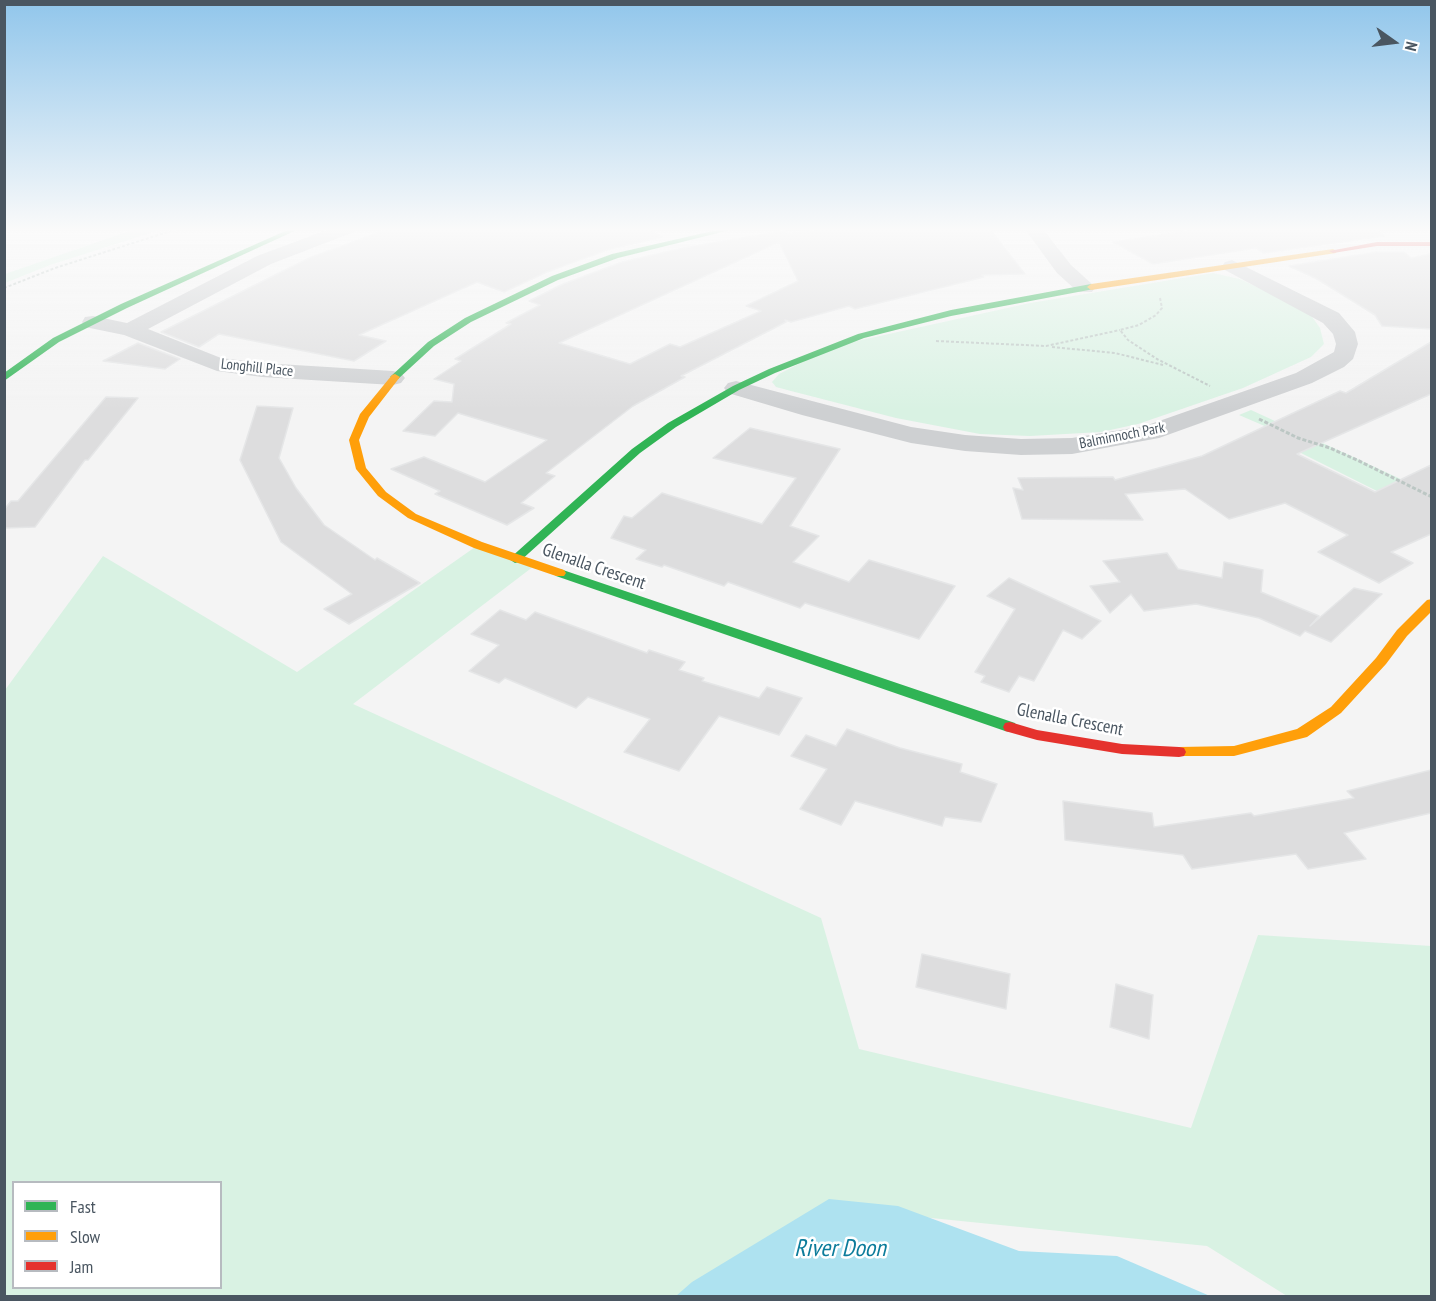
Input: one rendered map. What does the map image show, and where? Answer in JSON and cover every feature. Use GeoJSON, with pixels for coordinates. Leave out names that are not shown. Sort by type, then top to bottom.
{"type":"FeatureCollection","features":[{"type":"Feature","properties":{"kind":"street"},"geometry":{"type":"LineString","coordinates":[[4,378],[56,340],[165,289]]}},
{"type":"Feature","properties":{"kind":"street"},"geometry":{"type":"LineString","coordinates":[[130,330],[209,289]]}},
{"type":"Feature","properties":{"kind":"street"},"geometry":{"type":"LineString","coordinates":[[515,559],[442,531],[412,516],[382,494],[361,469],[354,440],[364,416],[393,378],[430,344],[468,320],[533,289]]}},
{"type":"Feature","properties":{"kind":"street","name":"Glenalla Crescent"},"geometry":{"type":"LineString","coordinates":[[1081,289],[951,313],[861,336],[808,355],[736,388],[672,425],[636,451],[515,559],[1037,735],[1122,749],[1160,752],[1234,751],[1302,733],[1336,710],[1431,603]]}},
{"type":"Feature","properties":{"kind":"street","name":"Balminnoch Park"},"geometry":{"type":"LineString","coordinates":[[736,388],[911,435],[965,444],[1021,447],[1072,446],[1150,433],[1304,378],[1336,362],[1346,354],[1347,344],[1344,332],[1331,318],[1275,289]]}},
{"type":"Feature","properties":{"kind":"street","name":"Longhill Place"},"geometry":{"type":"LineString","coordinates":[[93,322],[130,330],[217,364],[262,370],[393,378]]}},
{"type":"Feature","properties":{"kind":"path"},"geometry":{"type":"LineString","coordinates":[[1046,346],[1120,330]]}},
{"type":"Feature","properties":{"kind":"path"},"geometry":{"type":"LineString","coordinates":[[928,341],[1046,346],[1107,352],[1167,366]]}},
{"type":"Feature","properties":{"kind":"green space"},"geometry":{"type":"Polygon","coordinates":[[[1117,289],[1261,289],[1308,311],[1320,328],[1324,344],[1311,357],[1243,388],[1138,424],[1101,432],[1030,436],[980,434],[896,418],[776,387],[772,382],[779,374],[834,346],[1030,303],[1117,289]]]}},
{"type":"Feature","properties":{"kind":"green space"},"geometry":{"type":"Polygon","coordinates":[[[1251,410],[1431,493],[1431,518],[1275,440],[1283,434],[1239,415],[1251,410]]]}},
{"type":"Feature","properties":{"kind":"green space"},"geometry":{"type":"Polygon","coordinates":[[[478,545],[534,566],[353,704],[821,918],[859,1049],[1191,1128],[1258,935],[1431,946],[1431,1296],[1287,1296],[1207,1246],[833,1208],[710,1296],[5,1296],[5,690],[103,556],[297,672],[478,545]]]}},
{"type":"Feature","properties":{"kind":"water","name":"River Doon"},"geometry":{"type":"Polygon","coordinates":[[[829,1199],[898,1206],[1019,1251],[1117,1256],[1210,1296],[676,1296],[692,1282],[829,1199]]]}},
{"type":"Feature","properties":{"kind":"building"},"geometry":{"type":"Polygon","coordinates":[[[248,289],[462,289],[359,335],[386,341],[354,361],[219,334],[199,347],[161,332],[248,289]]]}},
{"type":"Feature","properties":{"kind":"building"},"geometry":{"type":"Polygon","coordinates":[[[495,289],[511,289],[504,292],[495,289]]]}},
{"type":"Feature","properties":{"kind":"building"},"geometry":{"type":"Polygon","coordinates":[[[554,289],[677,289],[559,343],[630,364],[670,344],[680,347],[761,311],[746,306],[782,289],[937,289],[855,309],[849,306],[791,322],[785,320],[786,322],[681,376],[685,377],[633,406],[546,473],[555,476],[521,503],[534,508],[507,525],[435,494],[440,491],[391,469],[424,457],[485,482],[547,440],[458,413],[435,436],[403,431],[434,401],[452,402],[454,384],[434,379],[461,361],[455,359],[511,324],[506,323],[540,305],[529,301],[554,289]]]}},
{"type":"Feature","properties":{"kind":"building"},"geometry":{"type":"Polygon","coordinates":[[[1333,289],[1431,289],[1431,329],[1382,326],[1375,315],[1333,289]]]}},
{"type":"Feature","properties":{"kind":"building"},"geometry":{"type":"Polygon","coordinates":[[[1431,342],[1431,394],[1297,454],[1375,492],[1431,465],[1431,534],[1391,552],[1413,563],[1379,583],[1318,552],[1348,535],[1285,503],[1229,519],[1185,489],[1125,494],[1143,520],[1022,519],[1013,488],[1023,490],[1018,478],[1113,477],[1115,480],[1202,456],[1340,391],[1346,393],[1431,342]]]}},
{"type":"Feature","properties":{"kind":"building"},"geometry":{"type":"Polygon","coordinates":[[[138,343],[180,359],[165,369],[103,361],[138,343]]]}},
{"type":"Feature","properties":{"kind":"building"},"geometry":{"type":"Polygon","coordinates":[[[106,397],[138,398],[88,460],[85,460],[35,527],[4,528],[4,510],[11,501],[18,501],[106,397]]]}},
{"type":"Feature","properties":{"kind":"building"},"geometry":{"type":"Polygon","coordinates":[[[257,406],[293,408],[279,458],[296,488],[324,525],[375,560],[377,558],[420,583],[349,624],[324,609],[352,594],[281,542],[240,460],[257,406]]]}},
{"type":"Feature","properties":{"kind":"building"},"geometry":{"type":"Polygon","coordinates":[[[750,428],[840,449],[790,526],[819,536],[793,562],[849,582],[869,560],[955,586],[919,639],[805,603],[800,608],[728,582],[724,586],[664,565],[662,567],[636,559],[646,550],[611,538],[624,516],[632,518],[662,493],[762,524],[796,478],[713,458],[750,428]]]}},
{"type":"Feature","properties":{"kind":"building"},"geometry":{"type":"Polygon","coordinates":[[[1167,553],[1178,569],[1222,578],[1224,562],[1263,570],[1261,592],[1319,616],[1310,626],[1354,588],[1382,594],[1331,642],[1305,631],[1300,636],[1259,618],[1196,604],[1144,611],[1131,594],[1110,613],[1090,586],[1120,582],[1103,561],[1167,553]]]}},
{"type":"Feature","properties":{"kind":"building"},"geometry":{"type":"Polygon","coordinates":[[[1009,578],[1101,621],[1082,639],[1063,630],[1034,681],[1019,676],[1009,692],[981,682],[985,676],[975,672],[1015,609],[987,596],[1009,578]]]}},
{"type":"Feature","properties":{"kind":"building"},"geometry":{"type":"Polygon","coordinates":[[[500,610],[526,620],[535,612],[647,653],[649,650],[685,662],[679,670],[704,678],[702,681],[759,698],[767,687],[802,698],[779,735],[719,716],[679,771],[624,752],[650,719],[588,697],[576,708],[505,678],[499,683],[469,671],[499,645],[471,634],[500,610]]]}},
{"type":"Feature","properties":{"kind":"building"},"geometry":{"type":"Polygon","coordinates":[[[847,729],[900,748],[962,764],[960,772],[997,784],[981,822],[945,817],[942,826],[855,801],[841,825],[800,809],[827,769],[791,756],[806,735],[836,746],[847,729]]]}},
{"type":"Feature","properties":{"kind":"building"},"geometry":{"type":"Polygon","coordinates":[[[1431,770],[1431,813],[1344,833],[1366,859],[1308,869],[1296,854],[1192,869],[1183,855],[1065,840],[1063,801],[1152,813],[1154,827],[1251,813],[1254,816],[1354,798],[1347,791],[1431,770]]]}},
{"type":"Feature","properties":{"kind":"building"},"geometry":{"type":"Polygon","coordinates":[[[922,954],[1010,974],[1006,1009],[916,987],[922,954]]]}},
{"type":"Feature","properties":{"kind":"building"},"geometry":{"type":"Polygon","coordinates":[[[1116,984],[1153,995],[1149,1039],[1110,1027],[1116,984]]]}},
{"type":"Feature","properties":{"kind":"traffic: fast"},"geometry":{"type":"LineString","coordinates":[[4,378],[56,340],[162,289]]}},
{"type":"Feature","properties":{"kind":"traffic: fast"},"geometry":{"type":"LineString","coordinates":[[395,377],[431,344],[468,320],[533,289]]}},
{"type":"Feature","properties":{"kind":"traffic: fast"},"geometry":{"type":"LineString","coordinates":[[515,559],[636,451],[672,425],[736,388],[772,371],[861,336],[951,313],[1082,289]]}},
{"type":"Feature","properties":{"kind":"traffic: fast"},"geometry":{"type":"LineString","coordinates":[[560,573],[1010,727]]}},
{"type":"Feature","properties":{"kind":"traffic: slow"},"geometry":{"type":"LineString","coordinates":[[395,377],[364,416],[354,440],[361,469],[382,494],[412,516],[478,545],[560,573]]}},
{"type":"Feature","properties":{"kind":"traffic: slow"},"geometry":{"type":"LineString","coordinates":[[1179,752],[1234,751],[1302,733],[1336,710],[1381,661],[1402,633],[1432,603]]}},
{"type":"Feature","properties":{"kind":"traffic: jam"},"geometry":{"type":"LineString","coordinates":[[1010,727],[1037,735],[1122,749],[1179,752]]}}]}
